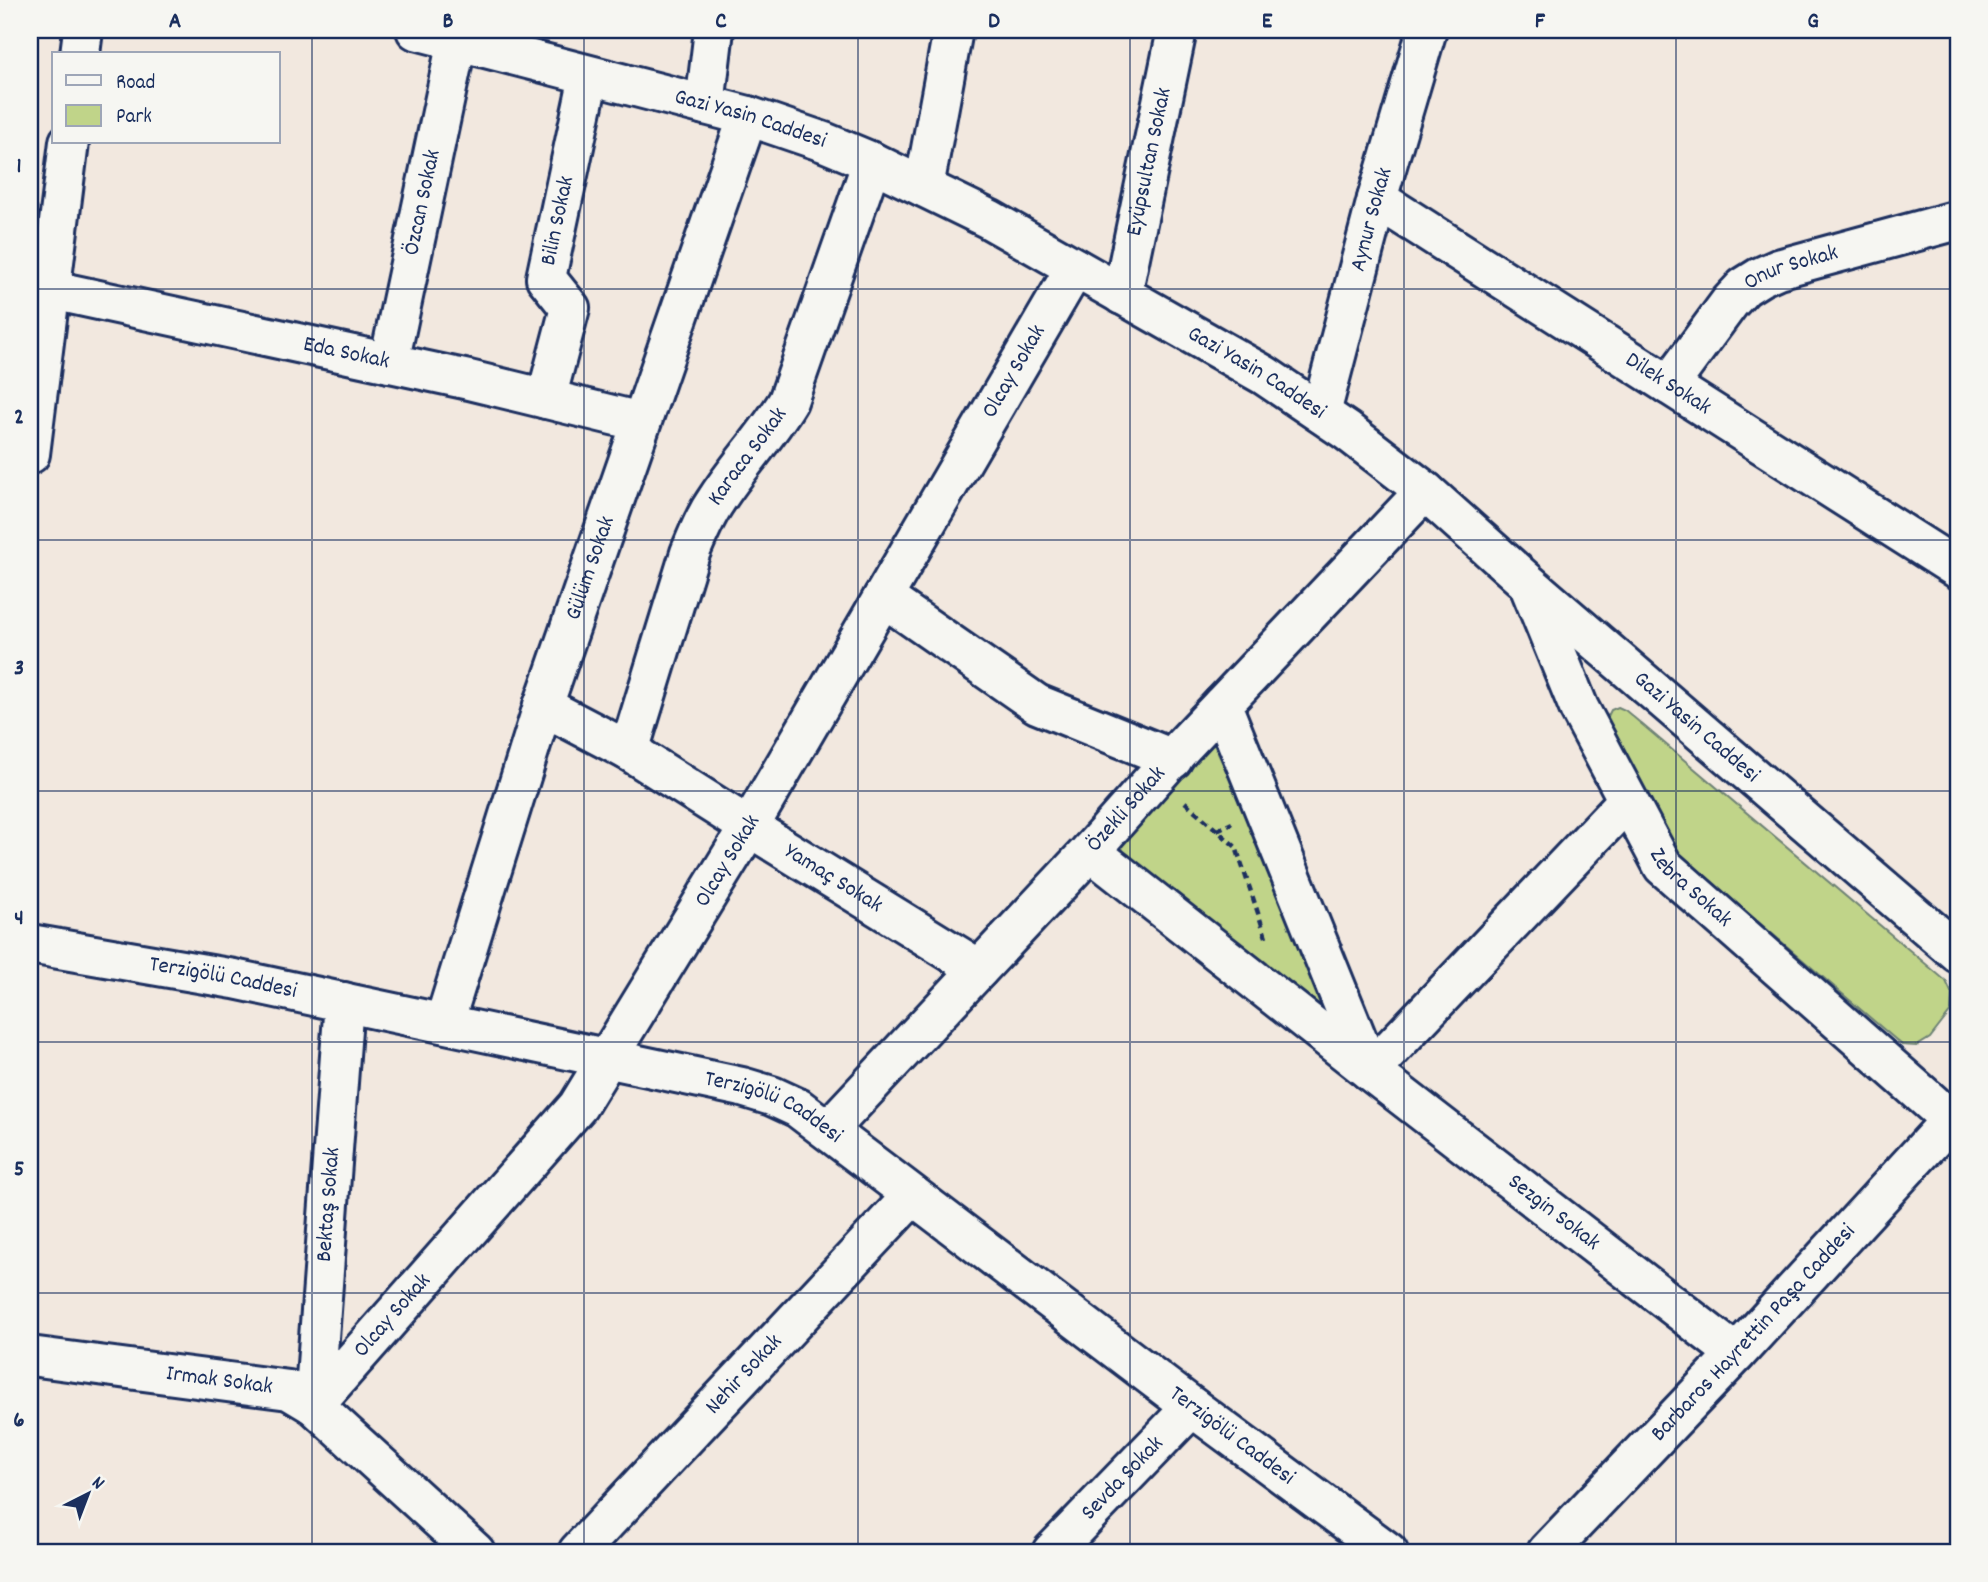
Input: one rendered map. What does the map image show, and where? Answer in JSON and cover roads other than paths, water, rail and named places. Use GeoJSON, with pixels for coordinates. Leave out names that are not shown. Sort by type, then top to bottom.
{"type":"FeatureCollection","features":[{"type":"Feature","properties":{"kind":"street"},"geometry":{"type":"LineString","coordinates":[[80,52],[83,30]]}},
{"type":"Feature","properties":{"kind":"street","name":"Gazi Yasin Caddesi"},"geometry":{"type":"LineString","coordinates":[[416,30],[748,116],[824,142],[872,162],[989,219],[1264,375],[1321,413],[1425,491],[1958,953]]}},
{"type":"Feature","properties":{"kind":"street"},"geometry":{"type":"LineString","coordinates":[[705,105],[714,30]]}},
{"type":"Feature","properties":{"kind":"street"},"geometry":{"type":"LineString","coordinates":[[924,187],[953,30]]}},
{"type":"Feature","properties":{"kind":"street","name":"Eyüpsultan Sokak"},"geometry":{"type":"LineString","coordinates":[[1122,295],[1177,30]]}},
{"type":"Feature","properties":{"kind":"street","name":"Aynur Sokak"},"geometry":{"type":"LineString","coordinates":[[1321,413],[1377,199],[1427,30]]}},
{"type":"Feature","properties":{"kind":"street","name":"Özcan Sokak"},"geometry":{"type":"LineString","coordinates":[[389,363],[457,41]]}},
{"type":"Feature","properties":{"kind":"street","name":"Bilin Sokak"},"geometry":{"type":"LineString","coordinates":[[546,399],[570,308],[546,278],[589,76]]}},
{"type":"Feature","properties":{"kind":"street","name":"Gülüm Sokak"},"geometry":{"type":"LineString","coordinates":[[444,1023],[543,706],[748,116]]}},
{"type":"Feature","properties":{"kind":"street"},"geometry":{"type":"LineString","coordinates":[[30,454],[69,144]]}},
{"type":"Feature","properties":{"kind":"street","name":"Karaca Sokak"},"geometry":{"type":"LineString","coordinates":[[629,751],[697,535],[717,498],[772,427],[788,401],[872,162]]}},
{"type":"Feature","properties":{"kind":"street","name":"Dilek Sokak"},"geometry":{"type":"LineString","coordinates":[[1377,199],[1958,569]]}},
{"type":"Feature","properties":{"kind":"street","name":"Onur Sokak"},"geometry":{"type":"LineString","coordinates":[[1669,385],[1730,302],[1744,287],[1760,276],[1958,220]]}},
{"type":"Feature","properties":{"kind":"street","name":"Olcay Sokak"},"geometry":{"type":"LineString","coordinates":[[314,1405],[578,1106],[749,827],[1075,268]]}},
{"type":"Feature","properties":{"kind":"street","name":"Eda Sokak"},"geometry":{"type":"LineString","coordinates":[[52,290],[389,363],[641,422]]}},
{"type":"Feature","properties":{"kind":"street","name":"Özekli Sokak"},"geometry":{"type":"LineString","coordinates":[[828,1130],[1090,851],[1222,705],[1425,491]]}},
{"type":"Feature","properties":{"kind":"street","name":"Zebra Sokak"},"geometry":{"type":"LineString","coordinates":[[1528,583],[1579,708],[1663,866],[1955,1116]]}},
{"type":"Feature","properties":{"kind":"street"},"geometry":{"type":"LineString","coordinates":[[883,597],[1037,704],[1173,759]]}},
{"type":"Feature","properties":{"kind":"street"},"geometry":{"type":"LineString","coordinates":[[1222,705],[1370,1071],[1627,801]]}},
{"type":"Feature","properties":{"kind":"street","name":"Yamaç Sokak"},"geometry":{"type":"LineString","coordinates":[[543,706],[629,751],[979,969]]}},
{"type":"Feature","properties":{"kind":"street","name":"Sezgin Sokak"},"geometry":{"type":"LineString","coordinates":[[1090,851],[1736,1354]]}},
{"type":"Feature","properties":{"kind":"street","name":"Terzigölü Caddesi"},"geometry":{"type":"LineString","coordinates":[[30,944],[234,979],[742,1087],[772,1096],[798,1108],[828,1130],[912,1196],[1388,1552]]}},
{"type":"Feature","properties":{"kind":"street","name":"Bektaş Sokak"},"geometry":{"type":"LineString","coordinates":[[314,1405],[344,1002]]}},
{"type":"Feature","properties":{"kind":"street","name":"Barbaros Hayrettin Paşa Caddesi"},"geometry":{"type":"LineString","coordinates":[[1548,1552],[1736,1354],[1955,1116]]}},
{"type":"Feature","properties":{"kind":"street","name":"Nehir Sokak"},"geometry":{"type":"LineString","coordinates":[[578,1552],[912,1196]]}},
{"type":"Feature","properties":{"kind":"street","name":"Irmak Sokak"},"geometry":{"type":"LineString","coordinates":[[30,1356],[289,1390],[314,1405],[475,1552]]}},
{"type":"Feature","properties":{"kind":"street","name":"Sevda Sokak"},"geometry":{"type":"LineString","coordinates":[[1052,1552],[1192,1407]]}}]}
